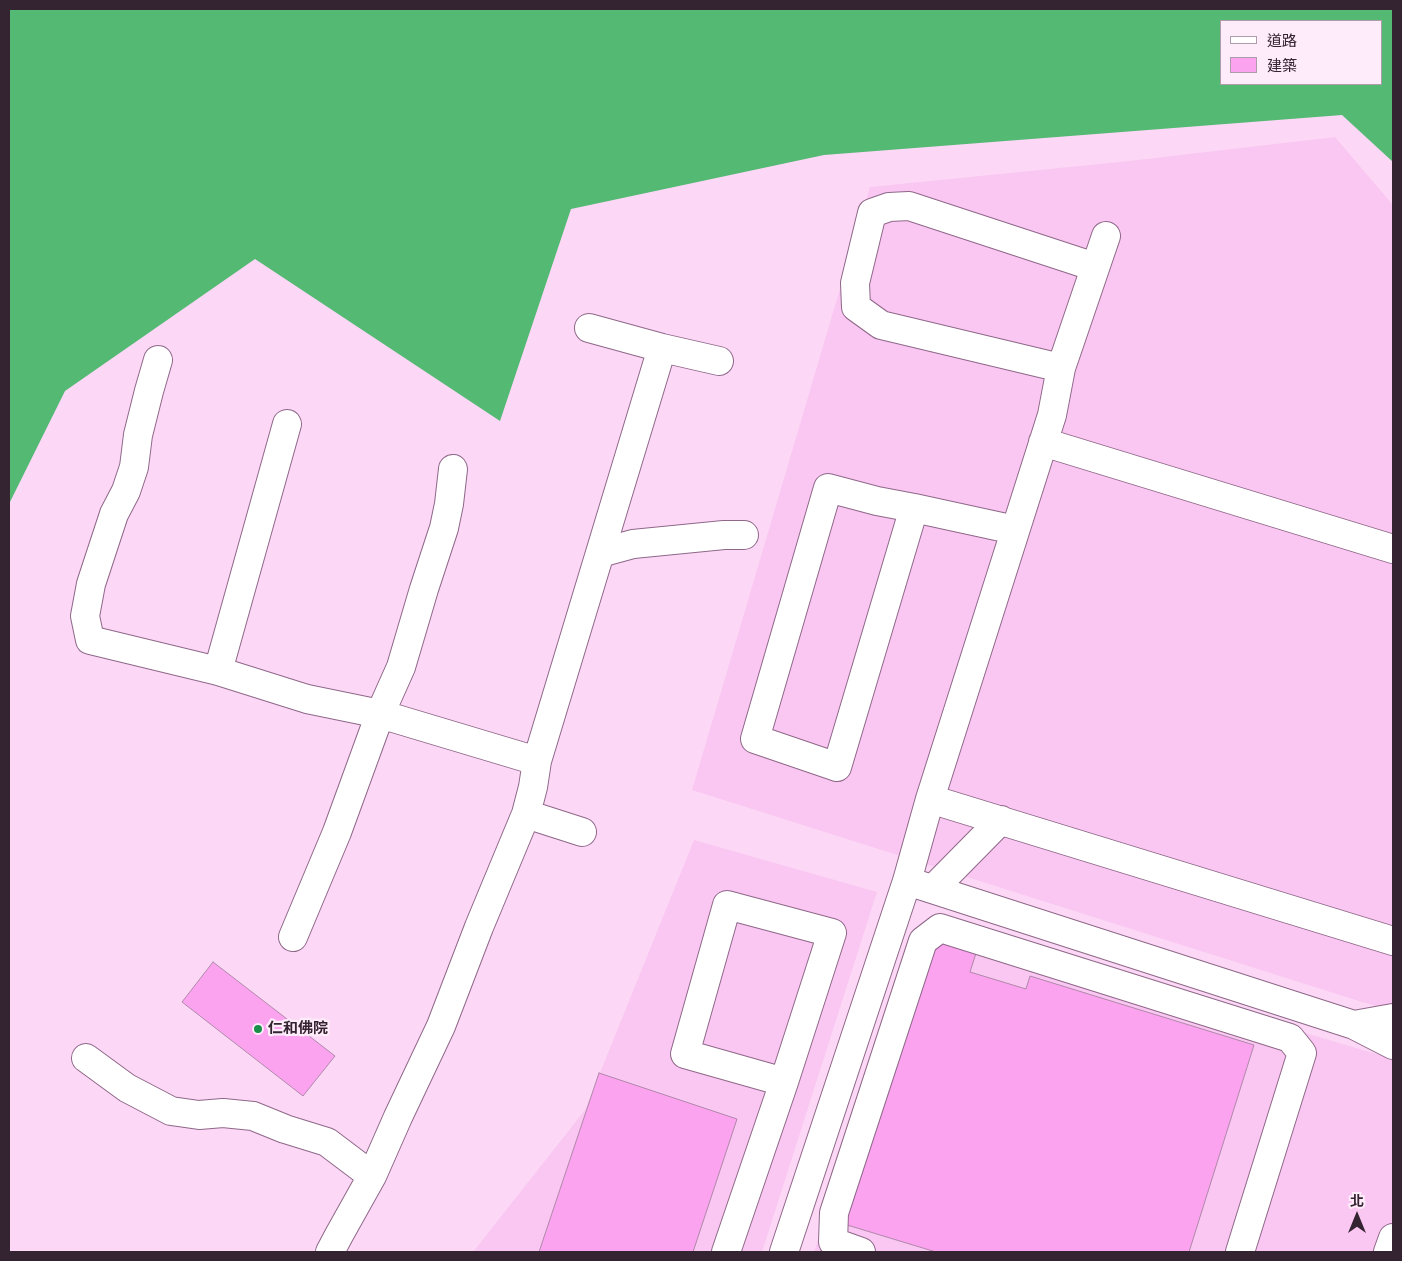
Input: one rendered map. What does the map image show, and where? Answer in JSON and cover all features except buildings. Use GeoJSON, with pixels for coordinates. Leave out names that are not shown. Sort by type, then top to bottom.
{"type":"FeatureCollection","features":[{"type":"Feature","properties":{"kind":"lane"},"geometry":{"type":"LineString","coordinates":[[1061,368],[881,325],[856,307],[855,283],[872,213],[889,207],[909,206],[1095,268]]}},
{"type":"Feature","properties":{"kind":"lane"},"geometry":{"type":"LineString","coordinates":[[784,1252],[907,881],[930,799],[1052,414],[1061,368],[1106,236]]}},
{"type":"Feature","properties":{"kind":"lane"},"geometry":{"type":"LineString","coordinates":[[589,328],[719,361]]}},
{"type":"Feature","properties":{"kind":"lane"},"geometry":{"type":"LineString","coordinates":[[330,1252],[372,1176],[441,1026],[479,927],[526,814],[537,761],[662,348]]}},
{"type":"Feature","properties":{"kind":"lane"},"geometry":{"type":"LineString","coordinates":[[158,360],[138,435],[134,466],[126,491],[114,514],[91,584],[85,616],[90,640],[218,671],[307,699],[380,714],[537,761]]}},
{"type":"Feature","properties":{"kind":"lane"},"geometry":{"type":"LineString","coordinates":[[218,671],[287,424]]}},
{"type":"Feature","properties":{"kind":"lane"},"geometry":{"type":"LineString","coordinates":[[1043,442],[1393,549]]}},
{"type":"Feature","properties":{"kind":"lane"},"geometry":{"type":"LineString","coordinates":[[293,937],[337,832],[380,714],[402,667],[424,589],[444,528],[453,469]]}},
{"type":"Feature","properties":{"kind":"lane"},"geometry":{"type":"LineString","coordinates":[[914,508],[837,768],[755,739],[828,488],[1016,530]]}},
{"type":"Feature","properties":{"kind":"lane"},"geometry":{"type":"LineString","coordinates":[[600,553],[633,544],[724,535],[744,535]]}},
{"type":"Feature","properties":{"kind":"lane"},"geometry":{"type":"LineString","coordinates":[[930,799],[1393,942]]}},
{"type":"Feature","properties":{"kind":"lane"},"geometry":{"type":"LineString","coordinates":[[526,814],[582,832]]}},
{"type":"Feature","properties":{"kind":"lane"},"geometry":{"type":"LineString","coordinates":[[933,889],[1002,820]]}},
{"type":"Feature","properties":{"kind":"lane"},"geometry":{"type":"LineString","coordinates":[[907,881],[1354,1024],[1393,1046]]}},
{"type":"Feature","properties":{"kind":"lane"},"geometry":{"type":"LineString","coordinates":[[726,1252],[784,1082],[832,933],[727,905],[685,1054],[784,1082]]}},
{"type":"Feature","properties":{"kind":"lane"},"geometry":{"type":"LineString","coordinates":[[860,1252],[833,1242],[834,1213],[922,940],[940,928],[1290,1038],[1302,1053],[1240,1252]]}},
{"type":"Feature","properties":{"kind":"lane"},"geometry":{"type":"LineString","coordinates":[[1354,1024],[1393,1018]]}},
{"type":"Feature","properties":{"kind":"lane"},"geometry":{"type":"LineString","coordinates":[[86,1058],[127,1088],[170,1111],[198,1115],[223,1113],[253,1116],[285,1129],[327,1142],[372,1176]]}},
{"type":"Feature","properties":{"kind":"lane"},"geometry":{"type":"LineString","coordinates":[[1388,1252],[1393,1238]]}},
{"type":"Feature","properties":{"kind":"shaded area"},"geometry":{"type":"Polygon","coordinates":[[[1335,137],[1393,205],[1393,1011],[692,790],[870,187],[1129,161],[1335,137]]]}},
{"type":"Feature","properties":{"kind":"shaded area"},"geometry":{"type":"Polygon","coordinates":[[[694,840],[877,892],[762,1252],[473,1252],[585,1110],[694,840]]]}},
{"type":"Feature","properties":{"kind":"shaded area"},"geometry":{"type":"Polygon","coordinates":[[[926,920],[1393,1059],[1393,1252],[814,1252],[926,920]]]}},
{"type":"Feature","properties":{"kind":"green space"},"geometry":{"type":"Polygon","coordinates":[[[9,9],[1393,9],[1393,162],[1342,115],[824,155],[571,209],[500,421],[255,259],[65,391],[9,504],[9,9]]]}},
{"type":"Feature","properties":{"kind":"place","name":"仁和佛院"},"geometry":{"type":"Point","coordinates":[258,1029]}}]}
